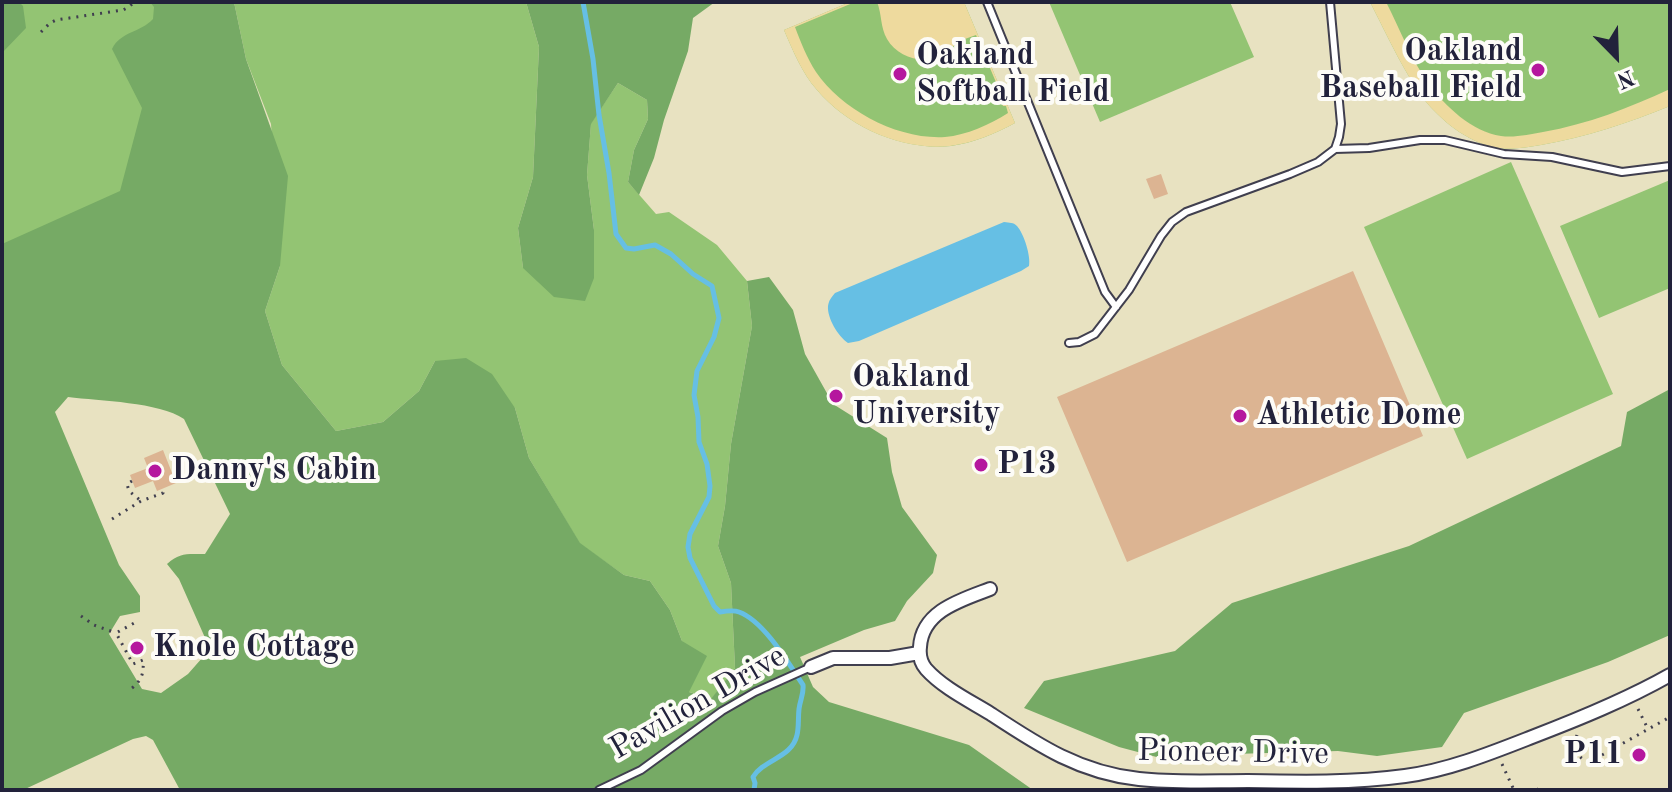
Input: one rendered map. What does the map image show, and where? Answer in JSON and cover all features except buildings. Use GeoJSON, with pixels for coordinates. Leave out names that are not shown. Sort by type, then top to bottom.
{"type":"FeatureCollection","features":[{"type":"Feature","properties":{"kind":"street"},"geometry":{"type":"LineString","coordinates":[[919,653],[923,629],[932,618],[956,603],[990,589]]}},
{"type":"Feature","properties":{"kind":"street","name":"Pavilion Drive"},"geometry":{"type":"LineString","coordinates":[[811,667],[833,658],[890,658],[919,653]]}},
{"type":"Feature","properties":{"kind":"street","name":"Pioneer Drive"},"geometry":{"type":"LineString","coordinates":[[919,653],[924,666],[936,678],[1028,740],[1056,755],[1110,774],[1165,781],[1348,781],[1409,776],[1444,768],[1592,714],[1670,675]]}},
{"type":"Feature","properties":{"kind":"lane"},"geometry":{"type":"LineString","coordinates":[[987,2],[1105,292],[1116,307]]}},
{"type":"Feature","properties":{"kind":"lane"},"geometry":{"type":"LineString","coordinates":[[1069,343],[1095,334],[1129,290],[1172,222],[1186,212],[1318,162],[1335,149],[1341,124],[1330,2]]}},
{"type":"Feature","properties":{"kind":"lane"},"geometry":{"type":"LineString","coordinates":[[1335,149],[1436,139],[1493,153],[1552,157],[1611,171],[1636,172],[1670,166]]}},
{"type":"Feature","properties":{"kind":"lane","name":"Pavilion Drive"},"geometry":{"type":"LineString","coordinates":[[599,790],[641,770],[722,711],[755,692],[811,667]]}},
{"type":"Feature","properties":{"kind":"path"},"geometry":{"type":"LineString","coordinates":[[41,32],[56,20],[123,10],[134,2]]}},
{"type":"Feature","properties":{"kind":"path"},"geometry":{"type":"LineString","coordinates":[[132,481],[127,484],[129,491],[141,501]]}},
{"type":"Feature","properties":{"kind":"path"},"geometry":{"type":"LineString","coordinates":[[112,519],[141,501],[163,493],[162,489]]}},
{"type":"Feature","properties":{"kind":"path"},"geometry":{"type":"LineString","coordinates":[[81,616],[94,625],[116,633],[133,664],[143,660],[144,670],[140,681],[132,688]]}},
{"type":"Feature","properties":{"kind":"path"},"geometry":{"type":"LineString","coordinates":[[116,633],[136,622]]}},
{"type":"Feature","properties":{"kind":"path"},"geometry":{"type":"LineString","coordinates":[[1636,705],[1648,729]]}},
{"type":"Feature","properties":{"kind":"path"},"geometry":{"type":"LineString","coordinates":[[1577,732],[1574,746],[1580,759],[1586,762],[1670,717]]}},
{"type":"Feature","properties":{"kind":"path"},"geometry":{"type":"LineString","coordinates":[[1500,760],[1514,790]]}},
{"type":"Feature","properties":{"kind":"path"},"geometry":{"type":"LineString","coordinates":[[1537,790],[1540,787],[1543,790]]}},
{"type":"Feature","properties":{"kind":"green space"},"geometry":{"type":"Polygon","coordinates":[[[2,2],[185,2],[154,230],[2,277],[2,2]]]}},
{"type":"Feature","properties":{"kind":"green space"},"geometry":{"type":"Polygon","coordinates":[[[2,2],[19,2],[23,6],[26,28],[2,53],[2,2]]]}},
{"type":"Feature","properties":{"kind":"green space"},"geometry":{"type":"Polygon","coordinates":[[[150,2],[234,2],[246,59],[288,176],[280,266],[265,311],[282,365],[336,431],[383,422],[419,391],[435,361],[466,358],[492,374],[515,408],[529,458],[580,543],[624,575],[650,581],[670,610],[682,641],[707,656],[689,692],[711,699],[735,668],[731,583],[718,546],[731,444],[752,326],[747,281],[769,277],[793,310],[805,354],[833,404],[887,438],[902,507],[937,555],[933,573],[907,601],[895,621],[864,630],[800,657],[813,687],[829,702],[969,745],[1033,790],[180,790],[153,740],[146,736],[133,739],[23,790],[2,790],[2,244],[120,191],[142,108],[112,49],[120,39],[153,19],[154,7],[150,2]],[[68,397],[55,412],[119,565],[140,596],[140,612],[120,616],[109,634],[142,689],[161,693],[188,674],[210,649],[179,579],[167,564],[180,556],[205,554],[230,514],[184,419],[145,406],[68,397]]]}},
{"type":"Feature","properties":{"kind":"green space"},"geometry":{"type":"Polygon","coordinates":[[[234,2],[526,2],[539,47],[533,177],[518,228],[523,268],[594,230],[587,175],[591,123],[618,83],[647,100],[648,119],[634,150],[628,182],[656,214],[669,212],[717,245],[747,281],[752,326],[731,444],[718,546],[731,583],[735,668],[712,699],[689,692],[682,641],[670,610],[650,581],[624,575],[580,544],[529,458],[515,408],[435,361],[419,391],[383,422],[336,431],[282,365],[265,311],[280,266],[271,124],[246,59],[234,2]]]}},
{"type":"Feature","properties":{"kind":"green space"},"geometry":{"type":"Polygon","coordinates":[[[526,2],[715,2],[693,18],[688,51],[639,195],[628,182],[634,150],[648,119],[647,100],[618,83],[591,124],[587,175],[594,230],[594,278],[585,301],[554,297],[523,268],[518,228],[533,177],[539,47],[526,2]]]}},
{"type":"Feature","properties":{"kind":"green space","name":"Oakland Softball Field"},"geometry":{"type":"Polygon","coordinates":[[[850,2],[964,2],[1015,123],[967,143],[932,147],[877,134],[844,115],[812,83],[798,62],[784,30],[850,2]]]}},
{"type":"Feature","properties":{"kind":"green space"},"geometry":{"type":"Polygon","coordinates":[[[1049,2],[1230,2],[1254,57],[1100,122],[1049,2]]]}},
{"type":"Feature","properties":{"kind":"green space","name":"Oakland Baseball Field"},"geometry":{"type":"Polygon","coordinates":[[[1370,2],[1668,2],[1670,106],[1607,129],[1558,142],[1504,149],[1489,146],[1459,132],[1427,103],[1404,68],[1370,2]]]}},
{"type":"Feature","properties":{"kind":"green space"},"geometry":{"type":"Polygon","coordinates":[[[1511,162],[1613,394],[1467,459],[1364,227],[1511,162]]]}},
{"type":"Feature","properties":{"kind":"green space"},"geometry":{"type":"Polygon","coordinates":[[[1670,180],[1670,288],[1599,318],[1560,226],[1670,180]]]}},
{"type":"Feature","properties":{"kind":"green space"},"geometry":{"type":"Polygon","coordinates":[[[1670,389],[1670,635],[1608,662],[1464,713],[1442,747],[1377,756],[1338,751],[1233,754],[1183,764],[1119,747],[1024,708],[1044,681],[1175,651],[1232,603],[1409,546],[1621,446],[1627,412],[1670,389]]]}},
{"type":"Feature","properties":{"kind":"sand"},"geometry":{"type":"Polygon","coordinates":[[[855,2],[795,27],[816,72],[827,86],[856,110],[890,128],[927,137],[945,137],[978,129],[1008,113],[995,88],[998,87],[976,35],[958,42],[936,58],[912,58],[898,51],[887,39],[877,2],[964,2],[1015,123],[967,143],[932,147],[913,145],[877,134],[844,115],[812,83],[798,62],[784,30],[855,2]]]}},
{"type":"Feature","properties":{"kind":"sand"},"geometry":{"type":"Polygon","coordinates":[[[1370,2],[1386,2],[1416,64],[1442,100],[1460,117],[1490,134],[1517,136],[1576,125],[1670,89],[1670,106],[1607,129],[1558,142],[1504,149],[1489,146],[1459,132],[1427,103],[1404,68],[1370,2]]]}},
{"type":"Feature","properties":{"kind":"water"},"geometry":{"type":"Polygon","coordinates":[[[1004,222],[1014,224],[1020,230],[1028,251],[1029,266],[859,341],[848,343],[837,331],[828,311],[835,293],[1004,222]]]}},
{"type":"Feature","properties":{"kind":"waterway"},"geometry":{"type":"LineString","coordinates":[[583,2],[616,234],[626,248],[655,245],[712,286],[719,318],[714,337],[697,371],[694,395],[699,442],[707,464],[710,486],[709,497],[690,534],[690,558],[714,606],[720,612],[739,612],[758,624],[803,685],[794,743],[784,754],[758,771],[753,777],[754,790]]}},
{"type":"Feature","properties":{"kind":"place","name":"Oakland Baseball Field"},"geometry":{"type":"Point","coordinates":[1538,70]}},
{"type":"Feature","properties":{"kind":"place","name":"Oakland Softball Field"},"geometry":{"type":"Point","coordinates":[900,74]}},
{"type":"Feature","properties":{"kind":"place","name":"Oakland University"},"geometry":{"type":"Point","coordinates":[836,396]}},
{"type":"Feature","properties":{"kind":"place","name":"Athletic Dome"},"geometry":{"type":"Point","coordinates":[1240,416]}},
{"type":"Feature","properties":{"kind":"place","name":"P13"},"geometry":{"type":"Point","coordinates":[981,465]}},
{"type":"Feature","properties":{"kind":"place","name":"Danny's Cabin"},"geometry":{"type":"Point","coordinates":[155,471]}},
{"type":"Feature","properties":{"kind":"place","name":"Knole Cottage"},"geometry":{"type":"Point","coordinates":[137,648]}},
{"type":"Feature","properties":{"kind":"place","name":"P11"},"geometry":{"type":"Point","coordinates":[1639,755]}}]}
